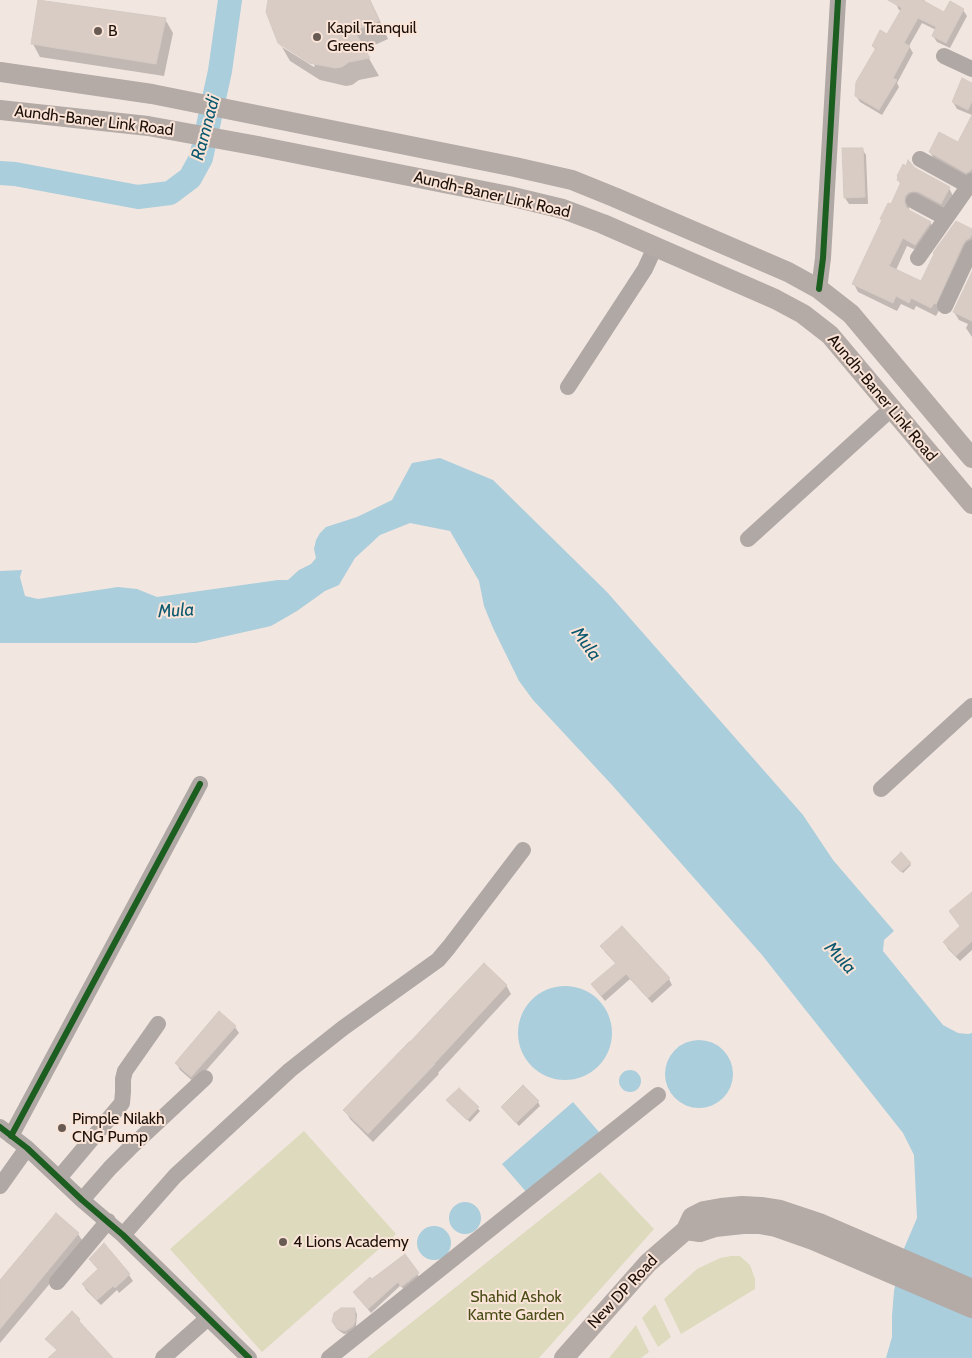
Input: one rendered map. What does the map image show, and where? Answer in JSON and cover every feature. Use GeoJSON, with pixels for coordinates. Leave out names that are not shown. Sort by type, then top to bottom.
{"type":"FeatureCollection","features":[{"type":"Feature","properties":{"kind":"main road","name":"Aundh-Baner Link Road"},"geometry":{"type":"LineString","coordinates":[[0,72],[152,94],[516,167],[572,180],[778,268],[819,289],[851,314],[972,458]]}},
{"type":"Feature","properties":{"kind":"main road","name":"Aundh-Baner Link Road"},"geometry":{"type":"LineString","coordinates":[[0,110],[148,126],[258,146],[509,196],[563,209],[603,224],[775,299],[803,314],[830,335],[972,504]]}},
{"type":"Feature","properties":{"kind":"main road"},"geometry":{"type":"LineString","coordinates":[[803,314],[819,289]]}},
{"type":"Feature","properties":{"kind":"main road","name":"New DP Road"},"geometry":{"type":"LineString","coordinates":[[564,1358],[648,1263],[686,1230],[692,1217],[704,1211],[721,1208],[761,1207],[780,1210],[816,1231]]}},
{"type":"Feature","properties":{"kind":"main road"},"geometry":{"type":"LineString","coordinates":[[816,1231],[972,1289]]}},
{"type":"Feature","properties":{"kind":"main road"},"geometry":{"type":"LineString","coordinates":[[816,1231],[972,1308]]}},
{"type":"Feature","properties":{"kind":"street"},"geometry":{"type":"LineString","coordinates":[[819,289],[823,258],[838,0]]}},
{"type":"Feature","properties":{"kind":"street"},"geometry":{"type":"LineString","coordinates":[[944,56],[972,70]]}},
{"type":"Feature","properties":{"kind":"street"},"geometry":{"type":"LineString","coordinates":[[918,258],[970,183],[920,159]]}},
{"type":"Feature","properties":{"kind":"street"},"geometry":{"type":"LineString","coordinates":[[914,201],[946,218]]}},
{"type":"Feature","properties":{"kind":"street"},"geometry":{"type":"LineString","coordinates":[[568,387],[645,269],[655,247]]}},
{"type":"Feature","properties":{"kind":"street"},"geometry":{"type":"LineString","coordinates":[[945,306],[972,248]]}},
{"type":"Feature","properties":{"kind":"street"},"geometry":{"type":"LineString","coordinates":[[748,538],[892,409]]}},
{"type":"Feature","properties":{"kind":"street"},"geometry":{"type":"LineString","coordinates":[[881,789],[972,706]]}},
{"type":"Feature","properties":{"kind":"street"},"geometry":{"type":"LineString","coordinates":[[200,784],[6,1132],[27,1148],[82,1200],[108,1221],[249,1358]]}},
{"type":"Feature","properties":{"kind":"street"},"geometry":{"type":"LineString","coordinates":[[123,1235],[182,1169],[290,1070],[343,1028],[438,960],[523,850]]}},
{"type":"Feature","properties":{"kind":"street"},"geometry":{"type":"LineString","coordinates":[[59,1178],[122,1103],[125,1071],[158,1024]]}},
{"type":"Feature","properties":{"kind":"street"},"geometry":{"type":"LineString","coordinates":[[82,1200],[110,1168],[205,1078]]}},
{"type":"Feature","properties":{"kind":"street"},"geometry":{"type":"LineString","coordinates":[[329,1358],[658,1095]]}},
{"type":"Feature","properties":{"kind":"street"},"geometry":{"type":"LineString","coordinates":[[0,1186],[27,1148]]}},
{"type":"Feature","properties":{"kind":"street"},"geometry":{"type":"LineString","coordinates":[[57,1282],[108,1221]]}},
{"type":"Feature","properties":{"kind":"street"},"geometry":{"type":"LineString","coordinates":[[163,1358],[208,1318]]}},
{"type":"Feature","properties":{"kind":"green space","name":"4 Lions Academy"},"geometry":{"type":"Polygon","coordinates":[[[304,1131],[396,1234],[262,1352],[170,1249],[304,1131]]]}},
{"type":"Feature","properties":{"kind":"green space","name":"Shahid Ashok Kamte Garden"},"geometry":{"type":"Polygon","coordinates":[[[600,1172],[654,1229],[539,1358],[367,1358],[600,1172]]]}},
{"type":"Feature","properties":{"kind":"green space"},"geometry":{"type":"Polygon","coordinates":[[[740,1256],[750,1265],[755,1279],[755,1289],[681,1334],[664,1299],[697,1269],[720,1258],[740,1256]]]}},
{"type":"Feature","properties":{"kind":"green space"},"geometry":{"type":"Polygon","coordinates":[[[655,1304],[671,1337],[658,1347],[642,1318],[655,1304]]]}},
{"type":"Feature","properties":{"kind":"green space"},"geometry":{"type":"Polygon","coordinates":[[[636,1325],[649,1352],[641,1358],[609,1358],[636,1325]]]}},
{"type":"Feature","properties":{"kind":"water","name":"Mula"},"geometry":{"type":"Polygon","coordinates":[[[440,458],[493,480],[607,592],[803,815],[833,860],[894,931],[884,940],[883,951],[943,1025],[958,1033],[972,1033],[972,1358],[886,1358],[892,1337],[894,1291],[902,1253],[917,1218],[914,1155],[903,1133],[762,955],[612,785],[533,700],[519,681],[484,606],[479,581],[450,531],[410,523],[380,535],[355,558],[339,585],[325,591],[297,611],[271,626],[196,643],[0,643],[0,571],[22,570],[20,577],[25,596],[38,599],[118,587],[137,589],[157,597],[288,580],[299,570],[311,564],[316,558],[314,549],[316,540],[326,527],[357,517],[392,500],[412,463],[440,458]]]}},
{"type":"Feature","properties":{"kind":"water"},"geometry":{"type":"Polygon","coordinates":[[[565,986],[583,989],[599,999],[609,1015],[612,1033],[609,1051],[599,1067],[583,1077],[565,1080],[547,1077],[531,1067],[521,1051],[518,1033],[521,1015],[531,999],[547,989],[565,986]]]}},
{"type":"Feature","properties":{"kind":"water"},"geometry":{"type":"Polygon","coordinates":[[[699,1040],[712,1043],[723,1050],[730,1061],[733,1074],[730,1087],[723,1098],[712,1105],[699,1108],[686,1105],[675,1098],[668,1087],[665,1074],[668,1061],[675,1050],[686,1043],[699,1040]]]}},
{"type":"Feature","properties":{"kind":"water"},"geometry":{"type":"Polygon","coordinates":[[[626,1070],[634,1070],[641,1077],[641,1085],[634,1092],[626,1092],[619,1085],[619,1077],[626,1070]]]}},
{"type":"Feature","properties":{"kind":"water"},"geometry":{"type":"Polygon","coordinates":[[[573,1102],[599,1132],[528,1194],[502,1164],[573,1102]]]}},
{"type":"Feature","properties":{"kind":"water"},"geometry":{"type":"Polygon","coordinates":[[[465,1202],[477,1206],[481,1218],[477,1230],[465,1234],[453,1230],[449,1218],[453,1206],[465,1202]]]}},
{"type":"Feature","properties":{"kind":"water"},"geometry":{"type":"Polygon","coordinates":[[[434,1226],[446,1231],[451,1243],[446,1255],[434,1260],[422,1255],[417,1243],[422,1231],[434,1226]]]}},
{"type":"Feature","properties":{"kind":"building","name":"B"},"geometry":{"type":"Polygon","coordinates":[[[38,0],[166,18],[156,64],[31,44],[38,0]]]}},
{"type":"Feature","properties":{"kind":"building","name":"Kapil Tranquil Greens"},"geometry":{"type":"Polygon","coordinates":[[[268,0],[370,0],[379,21],[354,30],[370,58],[349,62],[342,67],[335,68],[309,63],[278,43],[266,12],[268,0]]]}},
{"type":"Feature","properties":{"kind":"building"},"geometry":{"type":"Polygon","coordinates":[[[888,0],[922,0],[944,12],[950,1],[964,9],[946,43],[932,36],[936,27],[918,18],[904,43],[910,46],[893,78],[897,80],[879,110],[855,96],[856,82],[876,48],[872,46],[880,30],[887,34],[902,8],[888,0]]]}},
{"type":"Feature","properties":{"kind":"building"},"geometry":{"type":"Polygon","coordinates":[[[962,78],[972,83],[972,101],[968,110],[952,102],[962,78]]]}},
{"type":"Feature","properties":{"kind":"building"},"geometry":{"type":"Polygon","coordinates":[[[972,115],[972,168],[966,173],[929,152],[939,132],[958,142],[972,115]]]}},
{"type":"Feature","properties":{"kind":"building"},"geometry":{"type":"Polygon","coordinates":[[[842,148],[863,148],[865,197],[844,198],[842,148]]]}},
{"type":"Feature","properties":{"kind":"building"},"geometry":{"type":"Polygon","coordinates":[[[908,160],[915,168],[950,187],[941,204],[919,192],[909,192],[905,196],[904,201],[909,210],[931,222],[915,245],[903,238],[889,266],[921,281],[933,253],[956,221],[972,229],[972,234],[963,244],[936,304],[934,303],[931,308],[911,298],[909,303],[896,296],[893,303],[852,284],[882,220],[880,219],[888,203],[891,204],[901,182],[897,180],[897,176],[903,164],[906,166],[908,160]]]}},
{"type":"Feature","properties":{"kind":"building"},"geometry":{"type":"Polygon","coordinates":[[[972,272],[972,321],[953,312],[972,272]]]}},
{"type":"Feature","properties":{"kind":"building"},"geometry":{"type":"Polygon","coordinates":[[[901,852],[911,863],[901,872],[891,862],[901,852]]]}},
{"type":"Feature","properties":{"kind":"building"},"geometry":{"type":"Polygon","coordinates":[[[972,892],[972,941],[956,956],[943,942],[960,926],[949,911],[972,892]]]}},
{"type":"Feature","properties":{"kind":"building"},"geometry":{"type":"Polygon","coordinates":[[[622,926],[670,978],[648,998],[626,974],[601,996],[591,984],[616,963],[600,946],[622,926]]]}},
{"type":"Feature","properties":{"kind":"building"},"geometry":{"type":"Polygon","coordinates":[[[484,963],[507,985],[368,1134],[343,1110],[484,963]]]}},
{"type":"Feature","properties":{"kind":"building"},"geometry":{"type":"Polygon","coordinates":[[[219,1011],[236,1026],[191,1077],[175,1063],[219,1011]]]}},
{"type":"Feature","properties":{"kind":"building"},"geometry":{"type":"Polygon","coordinates":[[[523,1085],[539,1101],[516,1123],[501,1107],[523,1085]]]}},
{"type":"Feature","properties":{"kind":"building"},"geometry":{"type":"Polygon","coordinates":[[[459,1088],[479,1107],[467,1120],[446,1100],[459,1088]]]}},
{"type":"Feature","properties":{"kind":"building"},"geometry":{"type":"Polygon","coordinates":[[[56,1213],[79,1233],[0,1329],[0,1280],[56,1213]]]}},
{"type":"Feature","properties":{"kind":"building"},"geometry":{"type":"Polygon","coordinates":[[[104,1243],[130,1274],[115,1288],[113,1286],[97,1300],[82,1284],[98,1269],[89,1259],[104,1243]]]}},
{"type":"Feature","properties":{"kind":"building"},"geometry":{"type":"Polygon","coordinates":[[[405,1254],[419,1273],[401,1287],[398,1282],[368,1309],[353,1292],[370,1277],[372,1279],[405,1254]]]}},
{"type":"Feature","properties":{"kind":"building"},"geometry":{"type":"Polygon","coordinates":[[[341,1308],[355,1308],[355,1322],[353,1326],[345,1331],[337,1329],[332,1321],[334,1313],[341,1308]]]}},
{"type":"Feature","properties":{"kind":"building"},"geometry":{"type":"Polygon","coordinates":[[[72,1311],[113,1358],[48,1358],[57,1350],[45,1339],[72,1311]]]}},
{"type":"Feature","properties":{"kind":"waterway","name":"Ramnadi"},"geometry":{"type":"LineString","coordinates":[[0,173],[15,174],[138,197],[170,193],[190,178],[201,158],[220,71],[230,0]]}},
{"type":"Feature","properties":{"kind":"cycle path"},"geometry":{"type":"LineString","coordinates":[[819,289],[823,258],[838,0]]}},
{"type":"Feature","properties":{"kind":"cycle path"},"geometry":{"type":"LineString","coordinates":[[11,1136],[200,784]]}},
{"type":"Feature","properties":{"kind":"cycle path"},"geometry":{"type":"LineString","coordinates":[[0,1127],[27,1148],[82,1200],[123,1235],[249,1358]]}},
{"type":"Feature","properties":{"kind":"place","name":"B"},"geometry":{"type":"Point","coordinates":[98,31]}},
{"type":"Feature","properties":{"kind":"place","name":"Kapil Tranquil Greens"},"geometry":{"type":"Point","coordinates":[317,37]}},
{"type":"Feature","properties":{"kind":"place","name":"Pimple Nilakh CNG Pump"},"geometry":{"type":"Point","coordinates":[62,1128]}},
{"type":"Feature","properties":{"kind":"place","name":"4 Lions Academy"},"geometry":{"type":"Point","coordinates":[283,1242]}}]}
